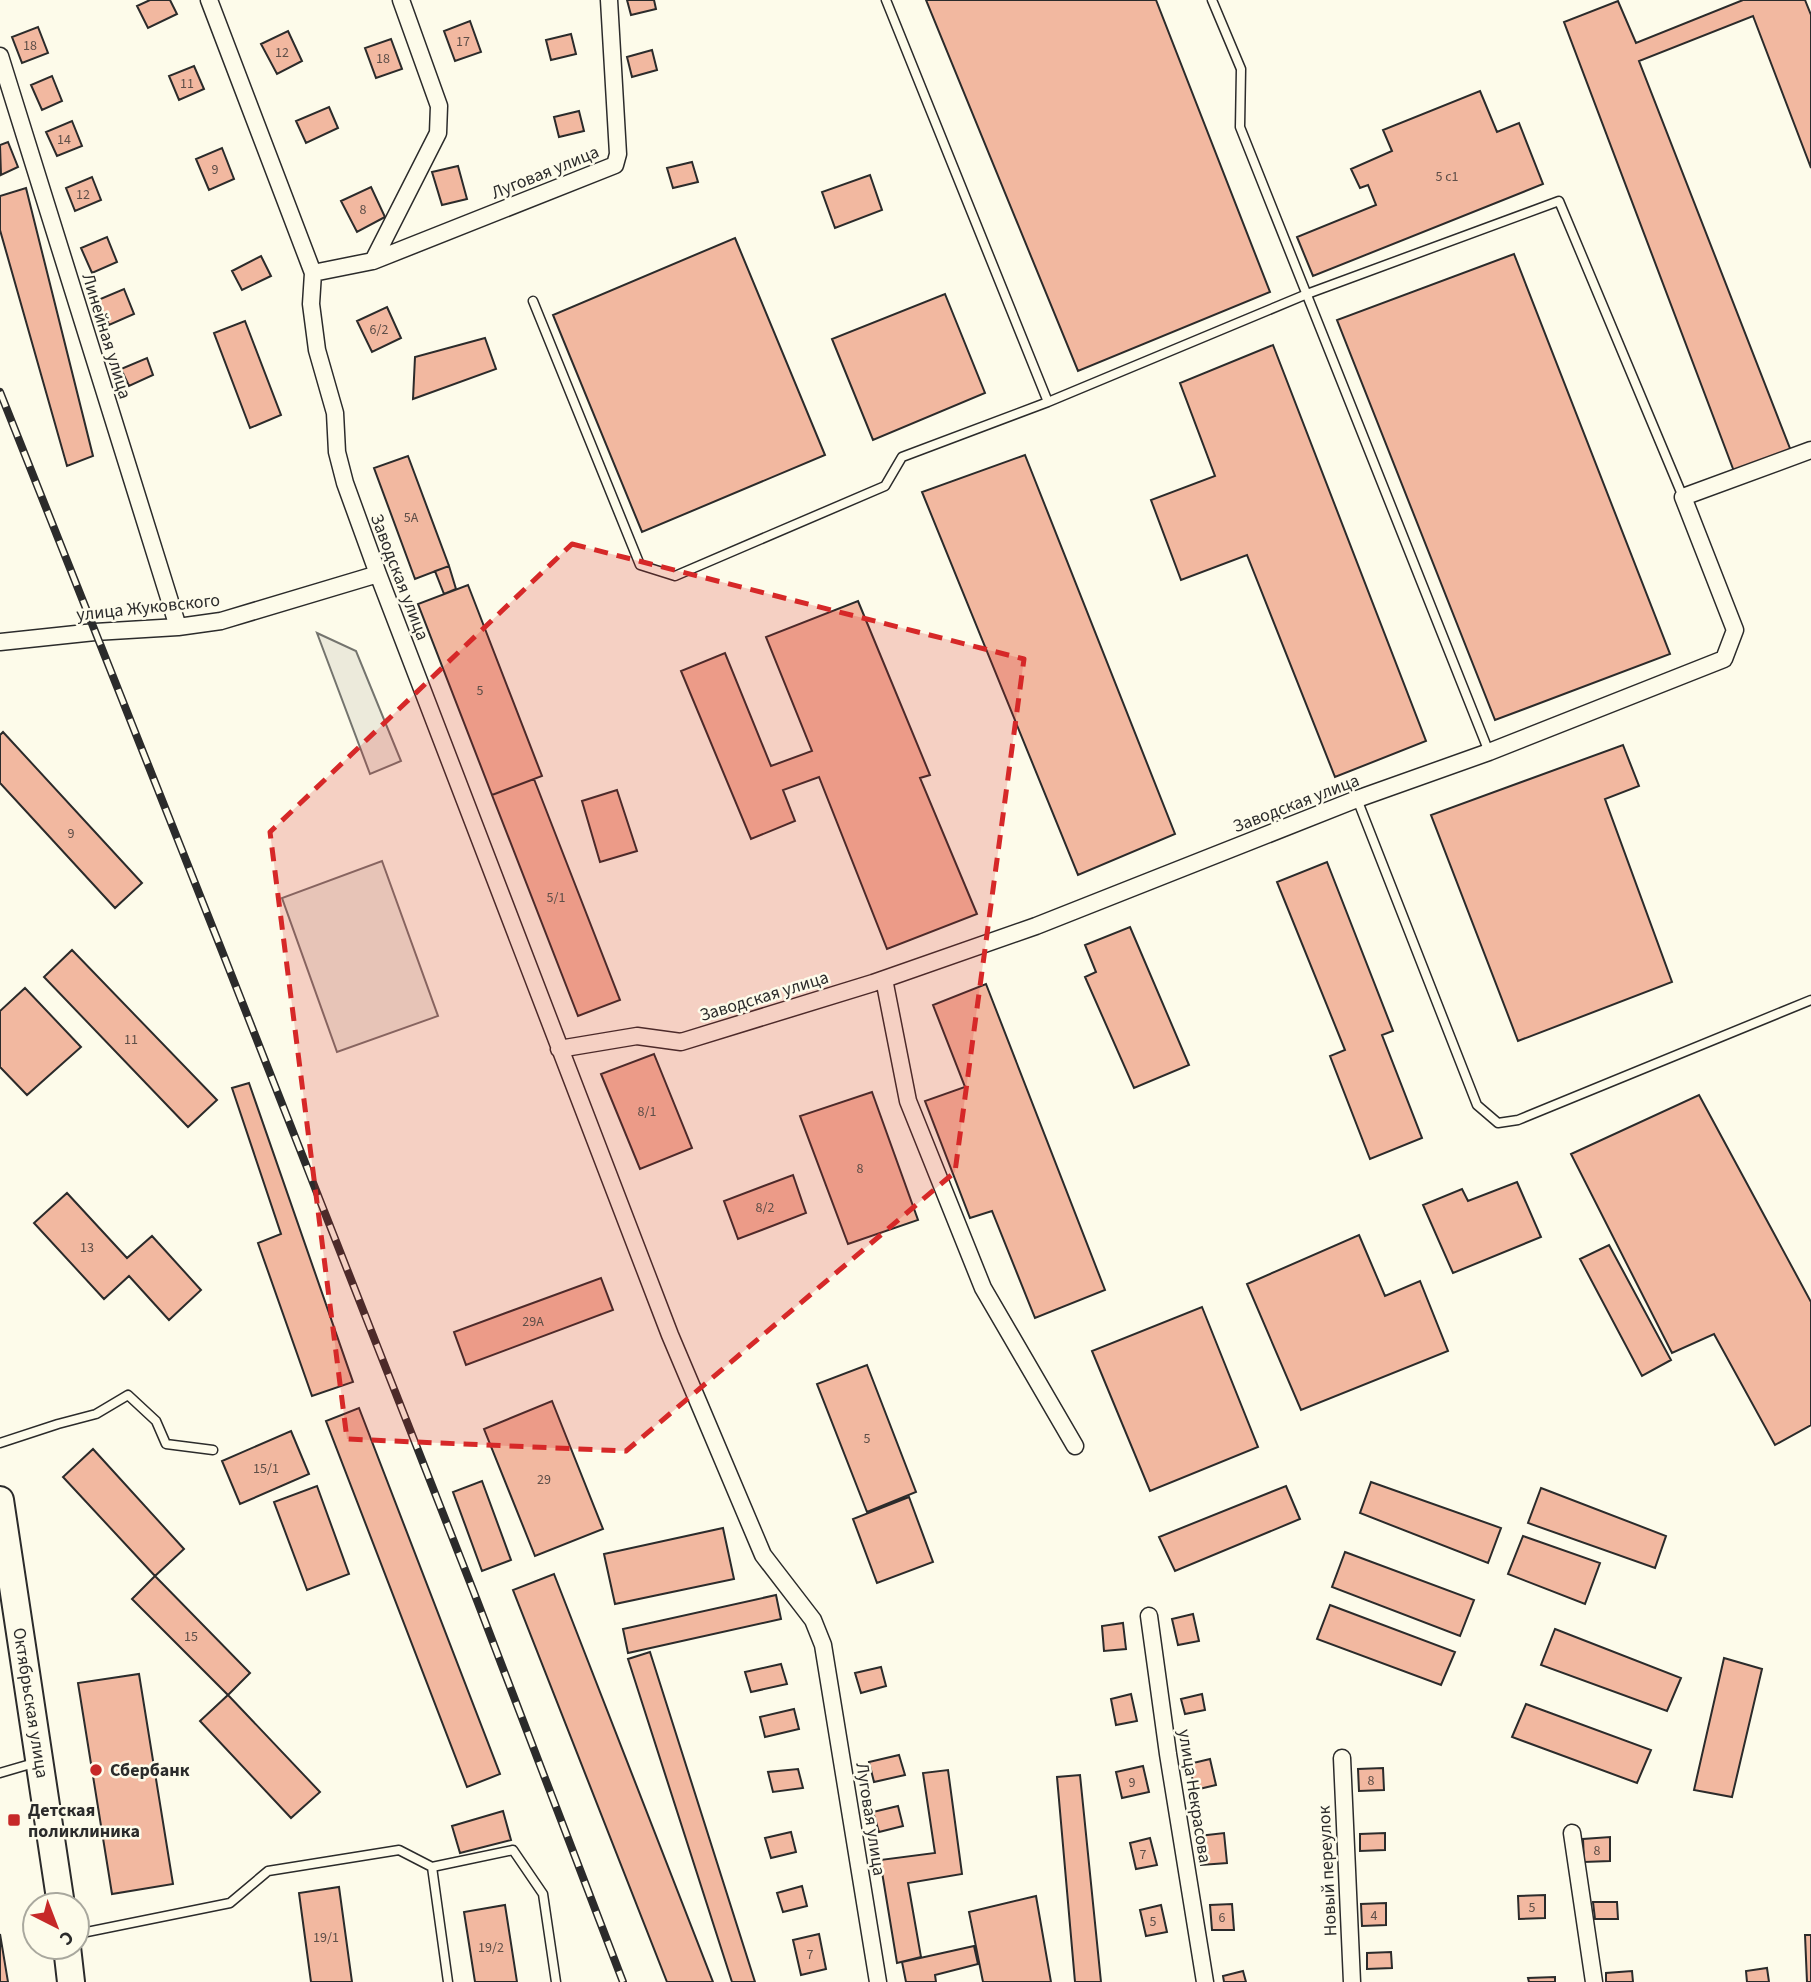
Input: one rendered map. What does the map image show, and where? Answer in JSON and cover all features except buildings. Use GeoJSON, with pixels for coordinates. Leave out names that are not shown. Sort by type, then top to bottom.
{"type":"FeatureCollection","features":[{"type":"Feature","properties":{"kind":"main road","name":"Октябрьская улица"},"geometry":{"type":"LineString","coordinates":[[0,1500],[59,1891]]}},
{"type":"Feature","properties":{"kind":"main road"},"geometry":{"type":"LineString","coordinates":[[69,1961],[71,1982]]}},
{"type":"Feature","properties":{"kind":"street","name":"Заводская улица"},"geometry":{"type":"LineString","coordinates":[[209,0],[313,274],[311,304],[317,350],[335,413],[337,452],[345,483],[559,1049],[637,1036],[681,1041],[884,979],[1036,926],[1357,799],[1489,752],[1724,659],[1735,630],[1684,497]]}},
{"type":"Feature","properties":{"kind":"street"},"geometry":{"type":"LineString","coordinates":[[313,274],[373,261],[438,133],[439,106],[401,0]]}},
{"type":"Feature","properties":{"kind":"street","name":"Луговая улица"},"geometry":{"type":"LineString","coordinates":[[373,261],[615,165],[618,154],[609,0]]}},
{"type":"Feature","properties":{"kind":"street","name":"Линейная улица"},"geometry":{"type":"LineString","coordinates":[[0,56],[178,627]]}},
{"type":"Feature","properties":{"kind":"street"},"geometry":{"type":"LineString","coordinates":[[1684,497],[1811,450]]}},
{"type":"Feature","properties":{"kind":"street","name":"улица Жуковского"},"geometry":{"type":"LineString","coordinates":[[0,642],[221,621],[378,575]]}},
{"type":"Feature","properties":{"kind":"street"},"geometry":{"type":"LineString","coordinates":[[884,979],[908,1101],[978,1276],[1075,1446]]}},
{"type":"Feature","properties":{"kind":"street","name":"Луговая улица"},"geometry":{"type":"LineString","coordinates":[[559,1049],[615,1186],[670,1335],[763,1555],[813,1620],[827,1661],[878,1982]]}},
{"type":"Feature","properties":{"kind":"street","name":"улица Некрасова"},"geometry":{"type":"LineString","coordinates":[[1149,1616],[1205,1982]]}},
{"type":"Feature","properties":{"kind":"street","name":"Новый переулок"},"geometry":{"type":"LineString","coordinates":[[1342,1758],[1352,1982]]}},
{"type":"Feature","properties":{"kind":"street"},"geometry":{"type":"LineString","coordinates":[[1572,1833],[1594,1982]]}},
{"type":"Feature","properties":{"kind":"lane"},"geometry":{"type":"LineString","coordinates":[[886,0],[1048,402]]}},
{"type":"Feature","properties":{"kind":"lane"},"geometry":{"type":"LineString","coordinates":[[1212,0],[1241,69],[1240,127],[1489,752]]}},
{"type":"Feature","properties":{"kind":"lane"},"geometry":{"type":"LineString","coordinates":[[533,301],[640,565],[675,576],[885,486],[902,457],[1048,402],[1307,294],[1559,201],[1684,497]]}},
{"type":"Feature","properties":{"kind":"lane"},"geometry":{"type":"LineString","coordinates":[[1357,799],[1477,1105],[1498,1124],[1518,1120],[1811,1000]]}},
{"type":"Feature","properties":{"kind":"lane"},"geometry":{"type":"LineString","coordinates":[[0,1443],[96,1414],[128,1395],[156,1421],[166,1444],[213,1450]]}},
{"type":"Feature","properties":{"kind":"lane"},"geometry":{"type":"LineString","coordinates":[[0,1773],[40,1762]]}},
{"type":"Feature","properties":{"kind":"lane"},"geometry":{"type":"LineString","coordinates":[[91,1931],[230,1903],[268,1871],[399,1850],[432,1867],[513,1850],[542,1894],[556,1982]]}},
{"type":"Feature","properties":{"kind":"lane"},"geometry":{"type":"LineString","coordinates":[[432,1867],[448,1982]]}},
{"type":"Feature","properties":{"kind":"highlighted area"},"geometry":{"type":"Polygon","coordinates":[[[572,544],[1024,659],[955,1172],[626,1451],[347,1439],[270,832],[572,544]]]}},
{"type":"Feature","properties":{"kind":"shaded area"},"geometry":{"type":"Polygon","coordinates":[[[317,633],[356,651],[401,761],[370,774],[317,633]]]}},
{"type":"Feature","properties":{"kind":"shaded area"},"geometry":{"type":"Polygon","coordinates":[[[382,861],[438,1016],[337,1052],[282,898],[382,861]]]}},
{"type":"Feature","properties":{"kind":"railway"},"geometry":{"type":"LineString","coordinates":[[0,392],[473,1590],[623,1982]]}},
{"type":"Feature","properties":{"kind":"place","name":"Сбербанк"},"geometry":{"type":"Point","coordinates":[96,1770]}},
{"type":"Feature","properties":{"kind":"place","name":"Детская поликлиника"},"geometry":{"type":"Point","coordinates":[14,1820]}}]}
